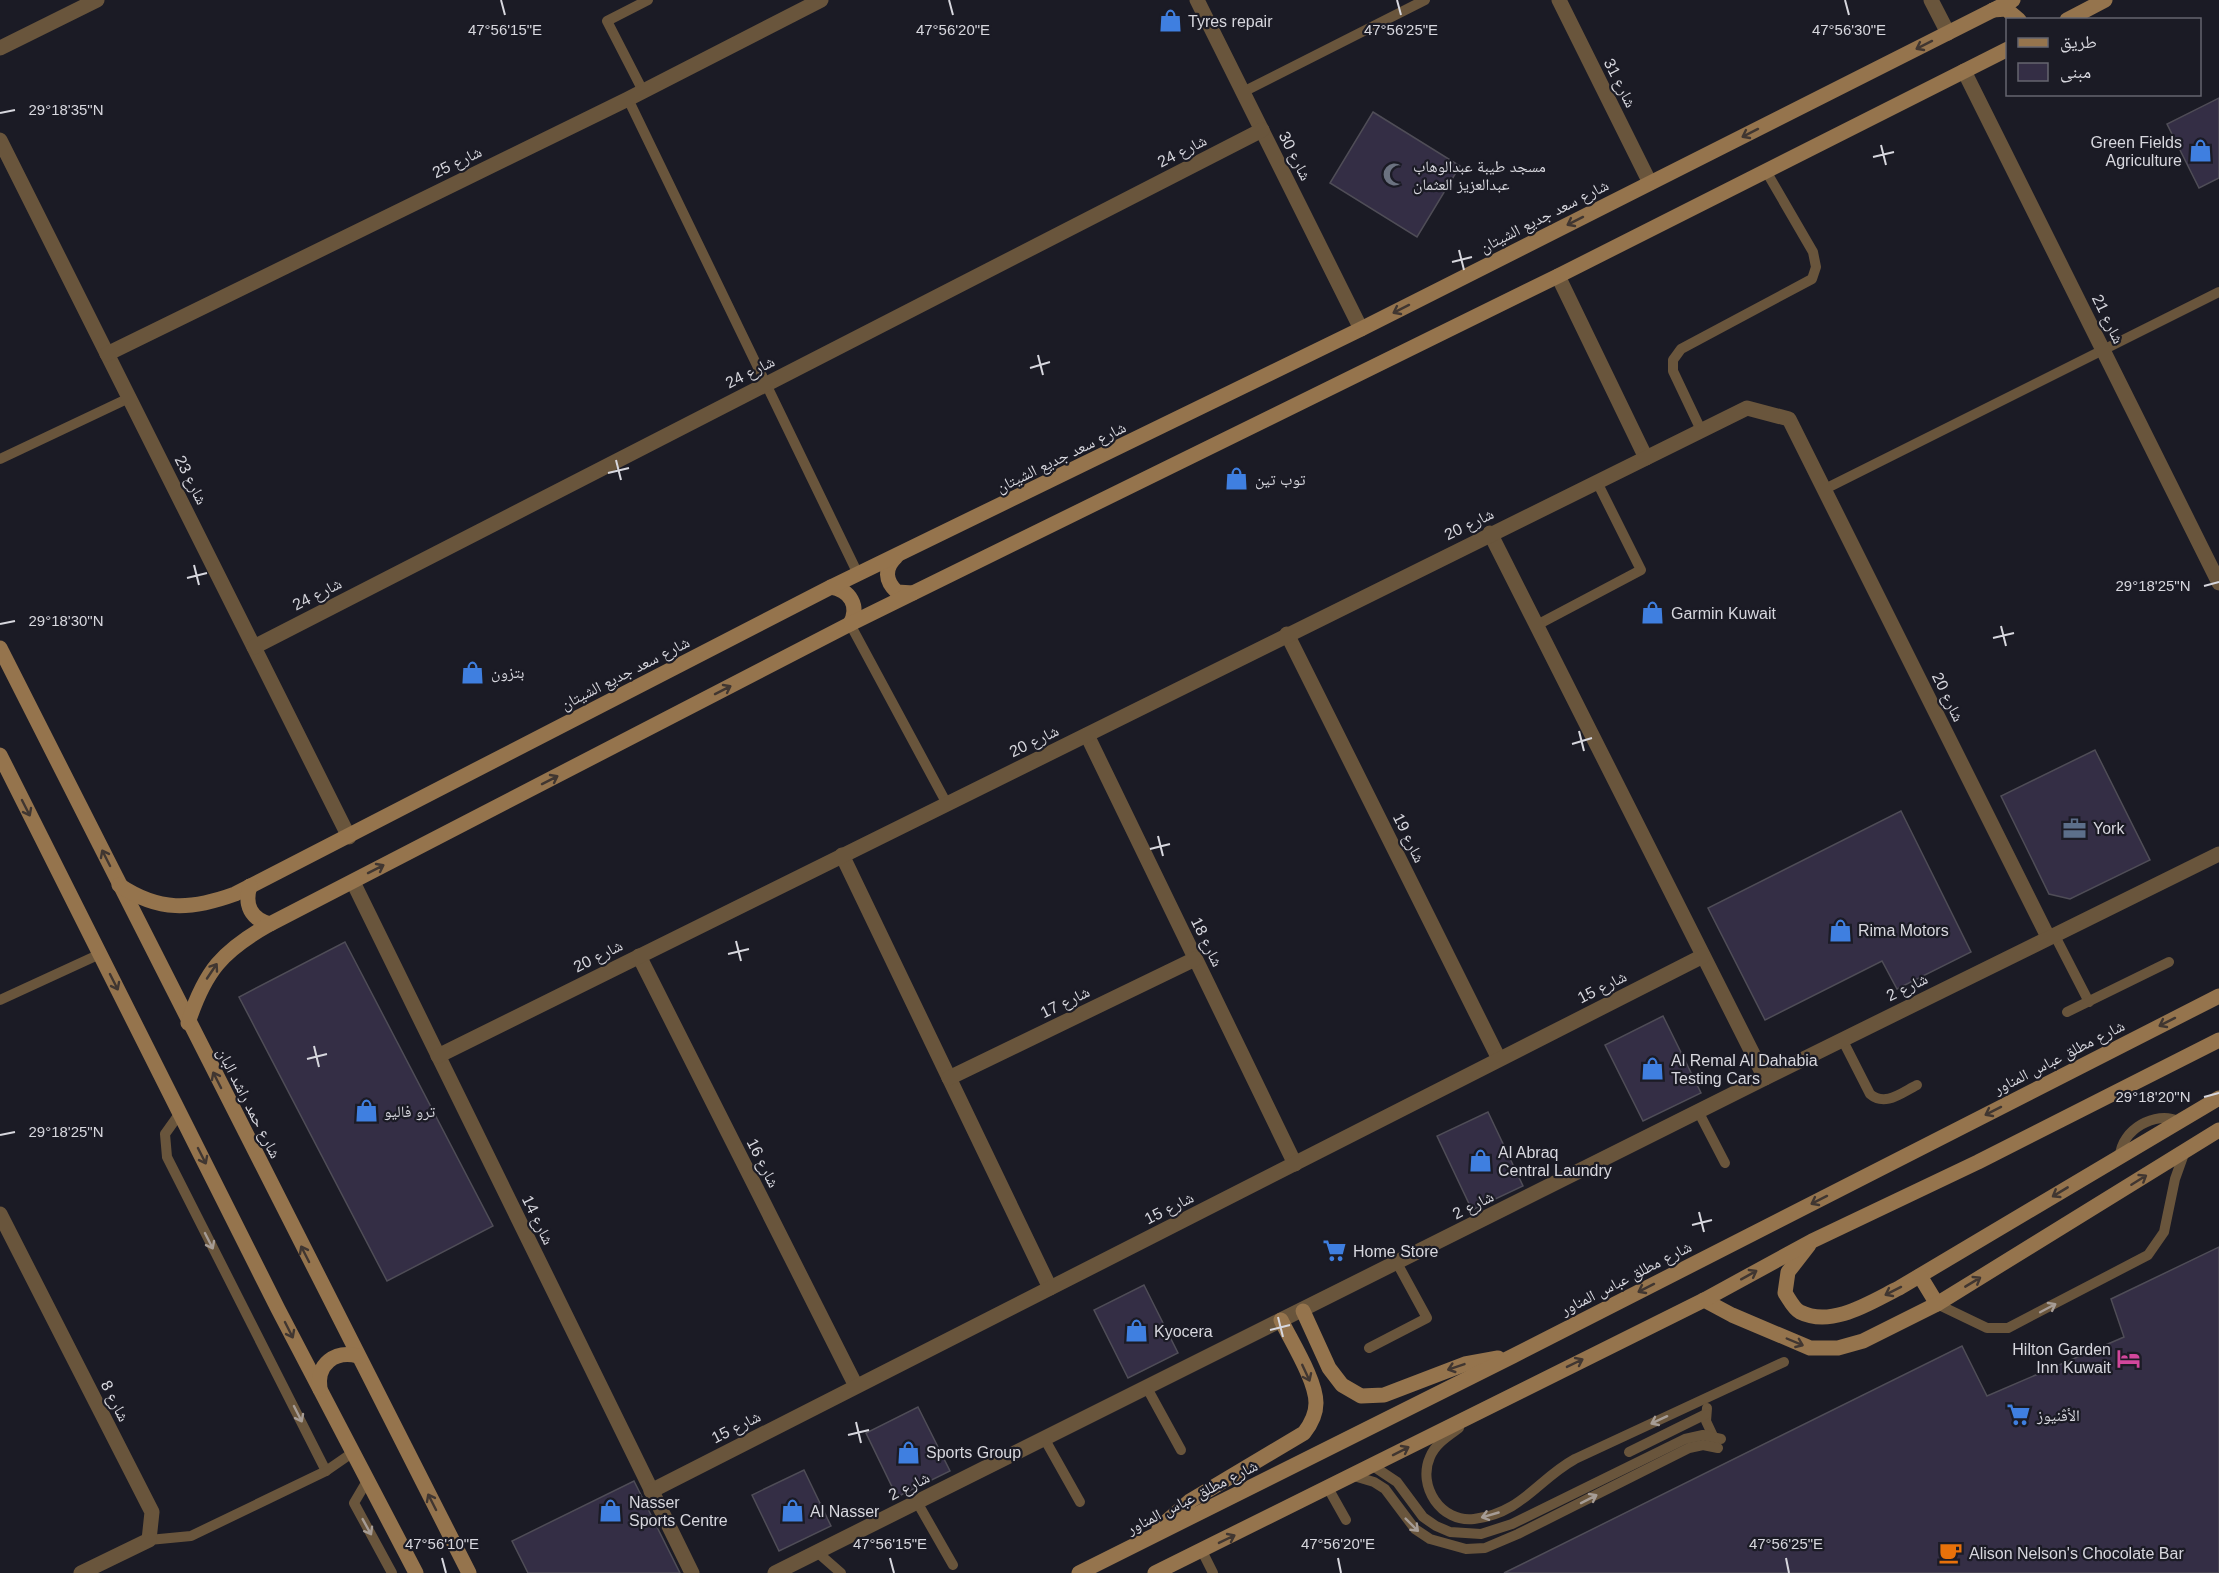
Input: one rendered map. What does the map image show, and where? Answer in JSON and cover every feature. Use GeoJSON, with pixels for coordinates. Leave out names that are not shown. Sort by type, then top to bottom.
{"type":"FeatureCollection","features":[{"type":"Feature","properties":{"kind":"street"},"geometry":{"type":"LineString","coordinates":[[0,48],[97,0]]}},
{"type":"Feature","properties":{"kind":"street","name":"شارع 25"},"geometry":{"type":"LineString","coordinates":[[107,354],[628,99],[821,0]]}},
{"type":"Feature","properties":{"kind":"street","name":"شارع 30"},"geometry":{"type":"LineString","coordinates":[[1197,0],[1361,329]]}},
{"type":"Feature","properties":{"kind":"street","name":"شارع 31"},"geometry":{"type":"LineString","coordinates":[[1559,0],[1650,183]]}},
{"type":"Feature","properties":{"kind":"street"},"geometry":{"type":"LineString","coordinates":[[1931,0],[1948,33]]}},
{"type":"Feature","properties":{"kind":"street","name":"شارع سعد جديع الشيتان"},"geometry":{"type":"LineString","coordinates":[[119,885],[135,896],[167,906],[211,902],[250,886],[831,587],[1361,329],[2013,0]]}},
{"type":"Feature","properties":{"kind":"street"},"geometry":{"type":"LineString","coordinates":[[2076,0],[2082,4],[2100,3]]}},
{"type":"Feature","properties":{"kind":"street"},"geometry":{"type":"LineString","coordinates":[[2071,18],[2100,3]]}},
{"type":"Feature","properties":{"kind":"street"},"geometry":{"type":"LineString","coordinates":[[1992,11],[2006,9],[2017,18]]}},
{"type":"Feature","properties":{"kind":"street"},"geometry":{"type":"LineString","coordinates":[[188,1023],[198,992],[217,963],[240,940],[850,624],[1558,276],[2006,50]]}},
{"type":"Feature","properties":{"kind":"street","name":"شارع 21"},"geometry":{"type":"LineString","coordinates":[[1964,71],[2219,583]]}},
{"type":"Feature","properties":{"kind":"street","name":"شارع 24"},"geometry":{"type":"LineString","coordinates":[[254,646],[1262,130]]}},
{"type":"Feature","properties":{"kind":"street","name":"شارع 23"},"geometry":{"type":"LineString","coordinates":[[0,140],[349,837]]}},
{"type":"Feature","properties":{"kind":"street"},"geometry":{"type":"LineString","coordinates":[[1558,276],[1646,458]]}},
{"type":"Feature","properties":{"kind":"street","name":"شارع 20"},"geometry":{"type":"LineString","coordinates":[[438,1056],[1490,533],[1747,408],[1789,419],[2051,936]]}},
{"type":"Feature","properties":{"kind":"street"},"geometry":{"type":"LineString","coordinates":[[1490,533],[1764,1078]]}},
{"type":"Feature","properties":{"kind":"street"},"geometry":{"type":"LineString","coordinates":[[896,557],[888,567],[888,581],[897,592],[913,593]]}},
{"type":"Feature","properties":{"kind":"street"},"geometry":{"type":"LineString","coordinates":[[831,587],[843,591],[852,600],[855,612],[850,624]]}},
{"type":"Feature","properties":{"kind":"street","name":"شارع 19"},"geometry":{"type":"LineString","coordinates":[[1287,634],[1499,1059]]}},
{"type":"Feature","properties":{"kind":"street","name":"شارع حمد راشد البان"},"geometry":{"type":"LineString","coordinates":[[0,648],[6,671],[119,885],[468,1573]]}},
{"type":"Feature","properties":{"kind":"street","name":"شارع 18"},"geometry":{"type":"LineString","coordinates":[[1087,735],[1295,1164]]}},
{"type":"Feature","properties":{"kind":"street"},"geometry":{"type":"LineString","coordinates":[[0,755],[352,1453],[416,1573]]}},
{"type":"Feature","properties":{"kind":"street","name":"شارع 2"},"geometry":{"type":"LineString","coordinates":[[775,1573],[1303,1311],[1842,1039],[2219,854]]}},
{"type":"Feature","properties":{"kind":"street"},"geometry":{"type":"LineString","coordinates":[[842,855],[1050,1288]]}},
{"type":"Feature","properties":{"kind":"street","name":"شارع 14"},"geometry":{"type":"LineString","coordinates":[[353,882],[692,1573]]}},
{"type":"Feature","properties":{"kind":"street"},"geometry":{"type":"LineString","coordinates":[[250,886],[247,903],[250,912],[262,922],[270,924]]}},
{"type":"Feature","properties":{"kind":"street","name":"شارع 16"},"geometry":{"type":"LineString","coordinates":[[639,956],[856,1386]]}},
{"type":"Feature","properties":{"kind":"street","name":"شارع 15"},"geometry":{"type":"LineString","coordinates":[[651,1491],[1703,956]]}},
{"type":"Feature","properties":{"kind":"street","name":"شارع 17"},"geometry":{"type":"LineString","coordinates":[[949,1078],[1196,959]]}},
{"type":"Feature","properties":{"kind":"street","name":"شارع مطلق عباس المناور"},"geometry":{"type":"LineString","coordinates":[[1079,1573],[1513,1356],[2219,996]]}},
{"type":"Feature","properties":{"kind":"street"},"geometry":{"type":"LineString","coordinates":[[1155,1573],[1704,1300],[1812,1241],[1978,1162],[2219,1040]]}},
{"type":"Feature","properties":{"kind":"street"},"geometry":{"type":"LineString","coordinates":[[1812,1241],[1788,1272],[1785,1293],[1798,1311],[1818,1317],[1850,1312],[1920,1276],[2219,1098]]}},
{"type":"Feature","properties":{"kind":"street"},"geometry":{"type":"LineString","coordinates":[[1704,1300],[1732,1315],[1810,1348],[1838,1348],[1863,1341],[1937,1304],[2219,1130]]}},
{"type":"Feature","properties":{"kind":"street","name":"شارع 8"},"geometry":{"type":"LineString","coordinates":[[0,1214],[152,1512],[149,1540]]}},
{"type":"Feature","properties":{"kind":"street"},"geometry":{"type":"LineString","coordinates":[[1920,1276],[1937,1304]]}},
{"type":"Feature","properties":{"kind":"street"},"geometry":{"type":"LineString","coordinates":[[1303,1311],[1329,1368],[1342,1385],[1361,1396],[1384,1395],[1465,1364],[1513,1356]]}},
{"type":"Feature","properties":{"kind":"street"},"geometry":{"type":"LineString","coordinates":[[1149,1539],[1190,1501],[1304,1433],[1314,1419],[1316,1402],[1312,1385],[1281,1320]]}},
{"type":"Feature","properties":{"kind":"street"},"geometry":{"type":"LineString","coordinates":[[320,1390],[320,1372],[324,1364],[340,1354],[358,1356]]}},
{"type":"Feature","properties":{"kind":"street"},"geometry":{"type":"LineString","coordinates":[[81,1573],[149,1540]]}},
{"type":"Feature","properties":{"kind":"lane"},"geometry":{"type":"LineString","coordinates":[[643,91],[607,21],[648,0]]}},
{"type":"Feature","properties":{"kind":"lane"},"geometry":{"type":"LineString","coordinates":[[1243,92],[1425,0]]}},
{"type":"Feature","properties":{"kind":"lane"},"geometry":{"type":"LineString","coordinates":[[628,99],[858,574]]}},
{"type":"Feature","properties":{"kind":"lane"},"geometry":{"type":"LineString","coordinates":[[1701,430],[1673,371],[1673,360],[1681,349],[1812,279],[1816,267],[1813,252],[1766,171]]}},
{"type":"Feature","properties":{"kind":"lane"},"geometry":{"type":"LineString","coordinates":[[1825,489],[2219,292]]}},
{"type":"Feature","properties":{"kind":"lane"},"geometry":{"type":"LineString","coordinates":[[0,459],[129,398]]}},
{"type":"Feature","properties":{"kind":"lane"},"geometry":{"type":"LineString","coordinates":[[1536,625],[1641,570],[1597,482]]}},
{"type":"Feature","properties":{"kind":"lane"},"geometry":{"type":"LineString","coordinates":[[850,624],[947,804]]}},
{"type":"Feature","properties":{"kind":"lane"},"geometry":{"type":"LineString","coordinates":[[2051,936],[2089,1002]]}},
{"type":"Feature","properties":{"kind":"lane"},"geometry":{"type":"LineString","coordinates":[[0,1000],[100,954]]}},
{"type":"Feature","properties":{"kind":"lane"},"geometry":{"type":"LineString","coordinates":[[2067,1012],[2169,962]]}},
{"type":"Feature","properties":{"kind":"lane"},"geometry":{"type":"LineString","coordinates":[[1842,1039],[1870,1094],[1876,1100],[1883,1101],[1917,1085]]}},
{"type":"Feature","properties":{"kind":"lane"},"geometry":{"type":"LineString","coordinates":[[1698,1111],[1725,1163]]}},
{"type":"Feature","properties":{"kind":"lane"},"geometry":{"type":"LineString","coordinates":[[180,1113],[165,1134],[167,1157],[326,1471]]}},
{"type":"Feature","properties":{"kind":"lane"},"geometry":{"type":"LineString","coordinates":[[1937,1304],[1987,1328],[2007,1328],[2148,1255],[2164,1232],[2175,1179],[2185,1151]]}},
{"type":"Feature","properties":{"kind":"lane"},"geometry":{"type":"LineString","coordinates":[[1369,1348],[1427,1318],[1397,1263]]}},
{"type":"Feature","properties":{"kind":"lane"},"geometry":{"type":"LineString","coordinates":[[1488,1407],[1438,1445],[1426,1468],[1428,1487],[1437,1504],[1458,1518],[1484,1517],[1510,1508],[1533,1493],[1566,1464],[1784,1362]]}},
{"type":"Feature","properties":{"kind":"lane"},"geometry":{"type":"LineString","coordinates":[[1147,1388],[1181,1450]]}},
{"type":"Feature","properties":{"kind":"lane"},"geometry":{"type":"LineString","coordinates":[[1712,1396],[1706,1414],[1717,1441]]}},
{"type":"Feature","properties":{"kind":"lane"},"geometry":{"type":"LineString","coordinates":[[1629,1452],[1706,1414]]}},
{"type":"Feature","properties":{"kind":"lane"},"geometry":{"type":"LineString","coordinates":[[1044,1438],[1080,1502]]}},
{"type":"Feature","properties":{"kind":"lane"},"geometry":{"type":"LineString","coordinates":[[1373,1466],[1398,1482],[1423,1517],[1436,1526],[1450,1532],[1481,1534],[1512,1524],[1685,1439],[1717,1441]]}},
{"type":"Feature","properties":{"kind":"lane"},"geometry":{"type":"LineString","coordinates":[[1354,1476],[1385,1488],[1415,1529],[1430,1539],[1447,1546],[1475,1549],[1502,1542],[1689,1448],[1717,1441]]}},
{"type":"Feature","properties":{"kind":"lane"},"geometry":{"type":"LineString","coordinates":[[149,1540],[191,1536],[326,1471],[352,1453]]}},
{"type":"Feature","properties":{"kind":"lane"},"geometry":{"type":"LineString","coordinates":[[367,1481],[354,1503],[392,1573]]}},
{"type":"Feature","properties":{"kind":"lane"},"geometry":{"type":"LineString","coordinates":[[1328,1488],[1346,1520]]}},
{"type":"Feature","properties":{"kind":"lane"},"geometry":{"type":"LineString","coordinates":[[917,1502],[953,1565]]}},
{"type":"Feature","properties":{"kind":"lane"},"geometry":{"type":"LineString","coordinates":[[1202,1551],[1214,1573]]}},
{"type":"Feature","properties":{"kind":"lane"},"geometry":{"type":"LineString","coordinates":[[817,1552],[841,1573]]}},
{"type":"Feature","properties":{"kind":"building","name":"Green Fields Agriculture"},"geometry":{"type":"Polygon","coordinates":[[[2219,98],[2219,178],[2199,188],[2167,124],[2219,98]]]}},
{"type":"Feature","properties":{"kind":"building","name":"مسجد طيبة عبدالوهاب عبدالعزيز العثمان"},"geometry":{"type":"Polygon","coordinates":[[[1373,112],[1460,166],[1417,237],[1330,183],[1373,112]]]}},
{"type":"Feature","properties":{"kind":"building","name":"York"},"geometry":{"type":"Polygon","coordinates":[[[2095,750],[2150,860],[2070,899],[2049,894],[2001,796],[2095,750]]]}},
{"type":"Feature","properties":{"kind":"building","name":"Rima Motors"},"geometry":{"type":"Polygon","coordinates":[[[1901,811],[1971,952],[1897,989],[1882,961],[1765,1020],[1708,908],[1901,811]]]}},
{"type":"Feature","properties":{"kind":"building","name":"ترو فاليو"},"geometry":{"type":"Polygon","coordinates":[[[345,942],[493,1226],[387,1281],[239,997],[345,942]]]}},
{"type":"Feature","properties":{"kind":"building","name":"Al Remal Al Dahabia Testing Cars"},"geometry":{"type":"Polygon","coordinates":[[[1663,1016],[1701,1093],[1643,1121],[1605,1045],[1663,1016]]]}},
{"type":"Feature","properties":{"kind":"building","name":"Al Abraq Central Laundry"},"geometry":{"type":"Polygon","coordinates":[[[1488,1112],[1523,1186],[1472,1210],[1437,1136],[1488,1112]]]}},
{"type":"Feature","properties":{"kind":"building","name":"الأڤنيوز"},"geometry":{"type":"Polygon","coordinates":[[[2219,1247],[2219,1573],[1504,1573],[1962,1346],[1987,1396],[2124,1337],[2111,1299],[2219,1247]]]}},
{"type":"Feature","properties":{"kind":"building","name":"Kyocera"},"geometry":{"type":"Polygon","coordinates":[[[1144,1285],[1178,1353],[1128,1378],[1094,1310],[1144,1285]]]}},
{"type":"Feature","properties":{"kind":"building","name":"Sports Group"},"geometry":{"type":"Polygon","coordinates":[[[918,1407],[950,1471],[897,1497],[866,1433],[918,1407]]]}},
{"type":"Feature","properties":{"kind":"building","name":"Al Nasser"},"geometry":{"type":"Polygon","coordinates":[[[804,1470],[831,1526],[779,1551],[752,1495],[804,1470]]]}},
{"type":"Feature","properties":{"kind":"building","name":"Nasser Sports Centre"},"geometry":{"type":"Polygon","coordinates":[[[634,1481],[680,1573],[528,1573],[512,1541],[634,1481]]]}},
{"type":"Feature","properties":{"kind":"place","name":"Tyres repair"},"geometry":{"type":"Point","coordinates":[1170,21]}},
{"type":"Feature","properties":{"kind":"place","name":"Green Fields Agriculture"},"geometry":{"type":"Point","coordinates":[2200,151]}},
{"type":"Feature","properties":{"kind":"place","name":"مسجد طيبة عبدالوهاب عبدالعزيز العثمان"},"geometry":{"type":"Point","coordinates":[1395,175]}},
{"type":"Feature","properties":{"kind":"place","name":"توب تين"},"geometry":{"type":"Point","coordinates":[1237,479]}},
{"type":"Feature","properties":{"kind":"place","name":"Garmin Kuwait"},"geometry":{"type":"Point","coordinates":[1653,613]}},
{"type":"Feature","properties":{"kind":"place","name":"بتزون"},"geometry":{"type":"Point","coordinates":[473,672]}},
{"type":"Feature","properties":{"kind":"place","name":"York"},"geometry":{"type":"Point","coordinates":[2075,828]}},
{"type":"Feature","properties":{"kind":"place","name":"Rima Motors"},"geometry":{"type":"Point","coordinates":[1840,930]}},
{"type":"Feature","properties":{"kind":"place","name":"Al Remal Al Dahabia Testing Cars"},"geometry":{"type":"Point","coordinates":[1653,1069]}},
{"type":"Feature","properties":{"kind":"place","name":"ترو فاليو"},"geometry":{"type":"Point","coordinates":[366,1111]}},
{"type":"Feature","properties":{"kind":"place","name":"Al Abraq Central Laundry"},"geometry":{"type":"Point","coordinates":[1480,1161]}},
{"type":"Feature","properties":{"kind":"place","name":"Home Store"},"geometry":{"type":"Point","coordinates":[1335,1251]}},
{"type":"Feature","properties":{"kind":"place","name":"Kyocera"},"geometry":{"type":"Point","coordinates":[1136,1331]}},
{"type":"Feature","properties":{"kind":"place","name":"Hilton Garden Inn Kuwait"},"geometry":{"type":"Point","coordinates":[2129,1358]}},
{"type":"Feature","properties":{"kind":"place","name":"الأڤنيوز"},"geometry":{"type":"Point","coordinates":[2019,1415]}},
{"type":"Feature","properties":{"kind":"place","name":"Sports Group"},"geometry":{"type":"Point","coordinates":[908,1452]}},
{"type":"Feature","properties":{"kind":"place","name":"Nasser Sports Centre"},"geometry":{"type":"Point","coordinates":[611,1511]}},
{"type":"Feature","properties":{"kind":"place","name":"Al Nasser"},"geometry":{"type":"Point","coordinates":[792,1511]}},
{"type":"Feature","properties":{"kind":"place","name":"Alison Nelson's Chocolate Bar"},"geometry":{"type":"Point","coordinates":[1951,1553]}}]}
